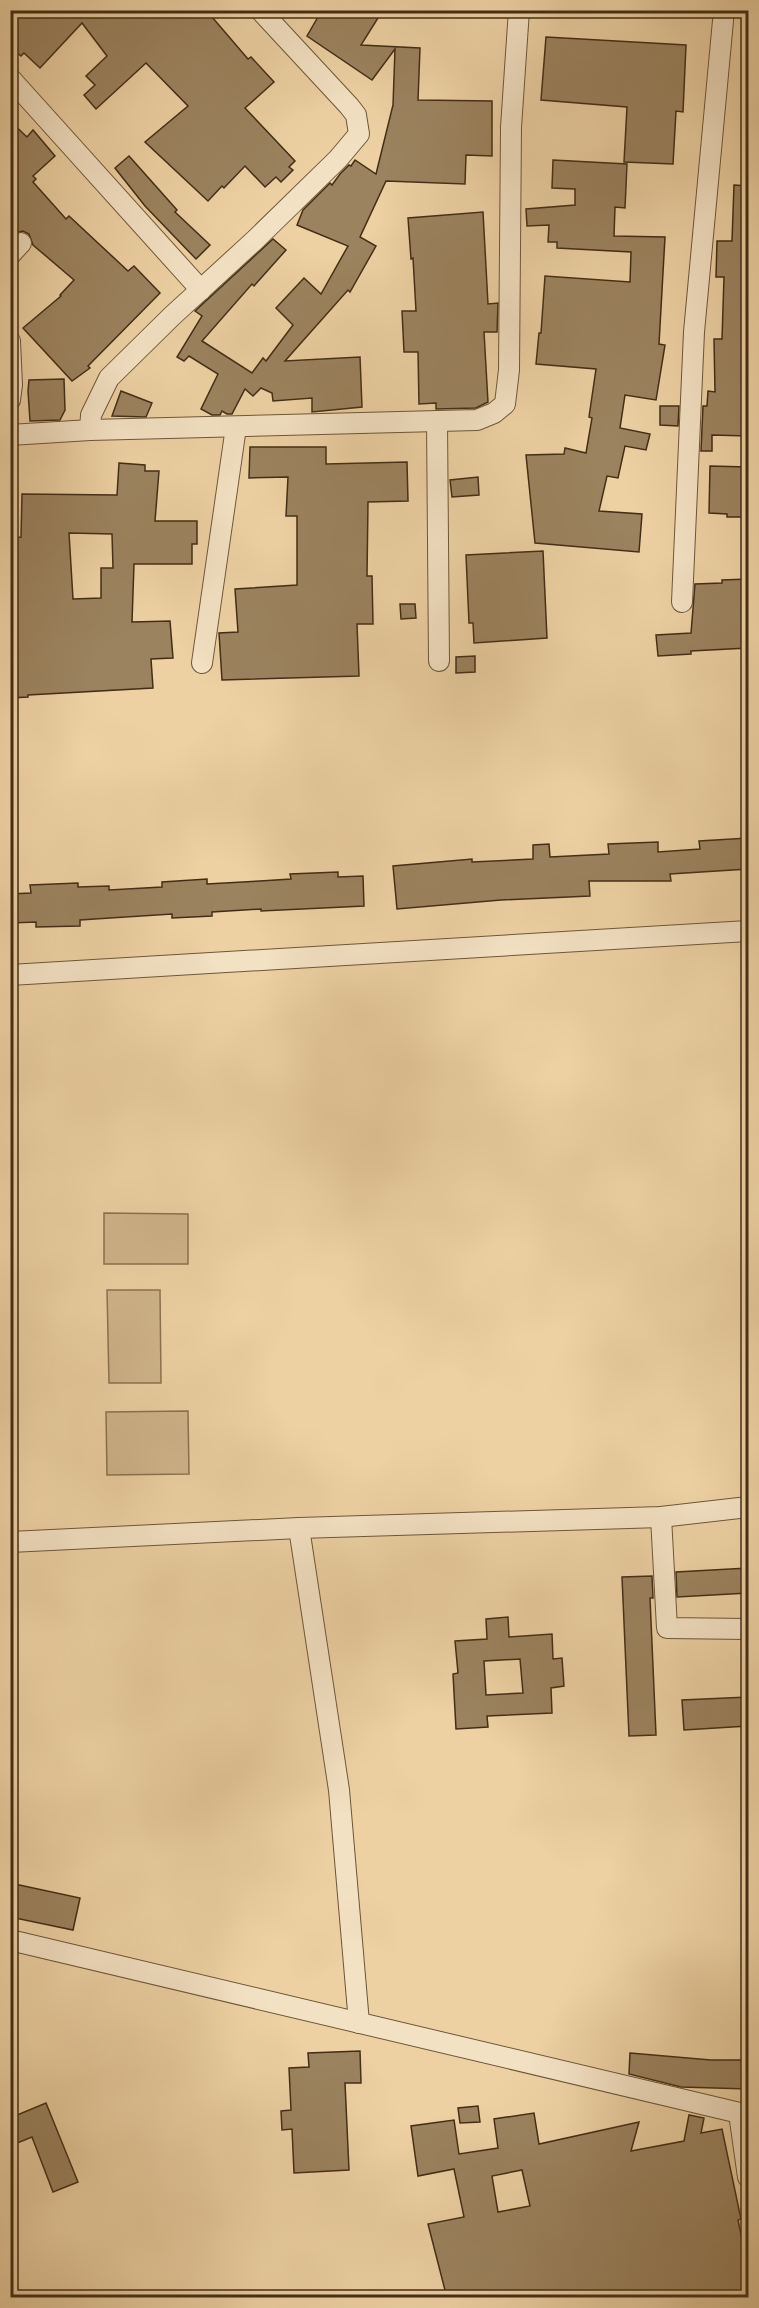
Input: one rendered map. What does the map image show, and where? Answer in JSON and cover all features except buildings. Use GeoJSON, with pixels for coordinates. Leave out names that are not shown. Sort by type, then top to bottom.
{"type":"FeatureCollection","features":[{"type":"Feature","properties":{"kind":"street"},"geometry":{"type":"LineString","coordinates":[[90,430],[91,416],[110,378],[338,159],[359,134],[356,116],[350,106],[260,10]]}},
{"type":"Feature","properties":{"kind":"street"},"geometry":{"type":"LineString","coordinates":[[10,435],[90,430],[477,420],[494,413],[505,404],[509,370],[511,127],[519,10]]}},
{"type":"Feature","properties":{"kind":"street"},"geometry":{"type":"LineString","coordinates":[[682,602],[694,332],[724,10]]}},
{"type":"Feature","properties":{"kind":"street"},"geometry":{"type":"LineString","coordinates":[[10,78],[201,290]]}},
{"type":"Feature","properties":{"kind":"street"},"geometry":{"type":"LineString","coordinates":[[10,341],[12,385],[10,400]]}},
{"type":"Feature","properties":{"kind":"street"},"geometry":{"type":"LineString","coordinates":[[437,421],[439,661]]}},
{"type":"Feature","properties":{"kind":"street"},"geometry":{"type":"LineString","coordinates":[[202,663],[236,427]]}},
{"type":"Feature","properties":{"kind":"street"},"geometry":{"type":"LineString","coordinates":[[10,975],[748,931]]}},
{"type":"Feature","properties":{"kind":"street"},"geometry":{"type":"LineString","coordinates":[[10,1542],[299,1528],[661,1517],[748,1507]]}},
{"type":"Feature","properties":{"kind":"street"},"geometry":{"type":"LineString","coordinates":[[661,1517],[667,1628],[748,1629]]}},
{"type":"Feature","properties":{"kind":"street"},"geometry":{"type":"LineString","coordinates":[[299,1528],[339,1790],[359,2023]]}},
{"type":"Feature","properties":{"kind":"street"},"geometry":{"type":"LineString","coordinates":[[10,1940],[744,2114],[748,2177]]}},
{"type":"Feature","properties":{"kind":"shaded area"},"geometry":{"type":"Polygon","coordinates":[[[104,1213],[188,1214],[188,1264],[104,1264],[104,1213]]]}},
{"type":"Feature","properties":{"kind":"shaded area"},"geometry":{"type":"Polygon","coordinates":[[[107,1290],[160,1290],[161,1383],[109,1383],[107,1290]]]}},
{"type":"Feature","properties":{"kind":"shaded area"},"geometry":{"type":"Polygon","coordinates":[[[188,1411],[189,1474],[107,1475],[106,1412],[188,1411]]]}}]}
